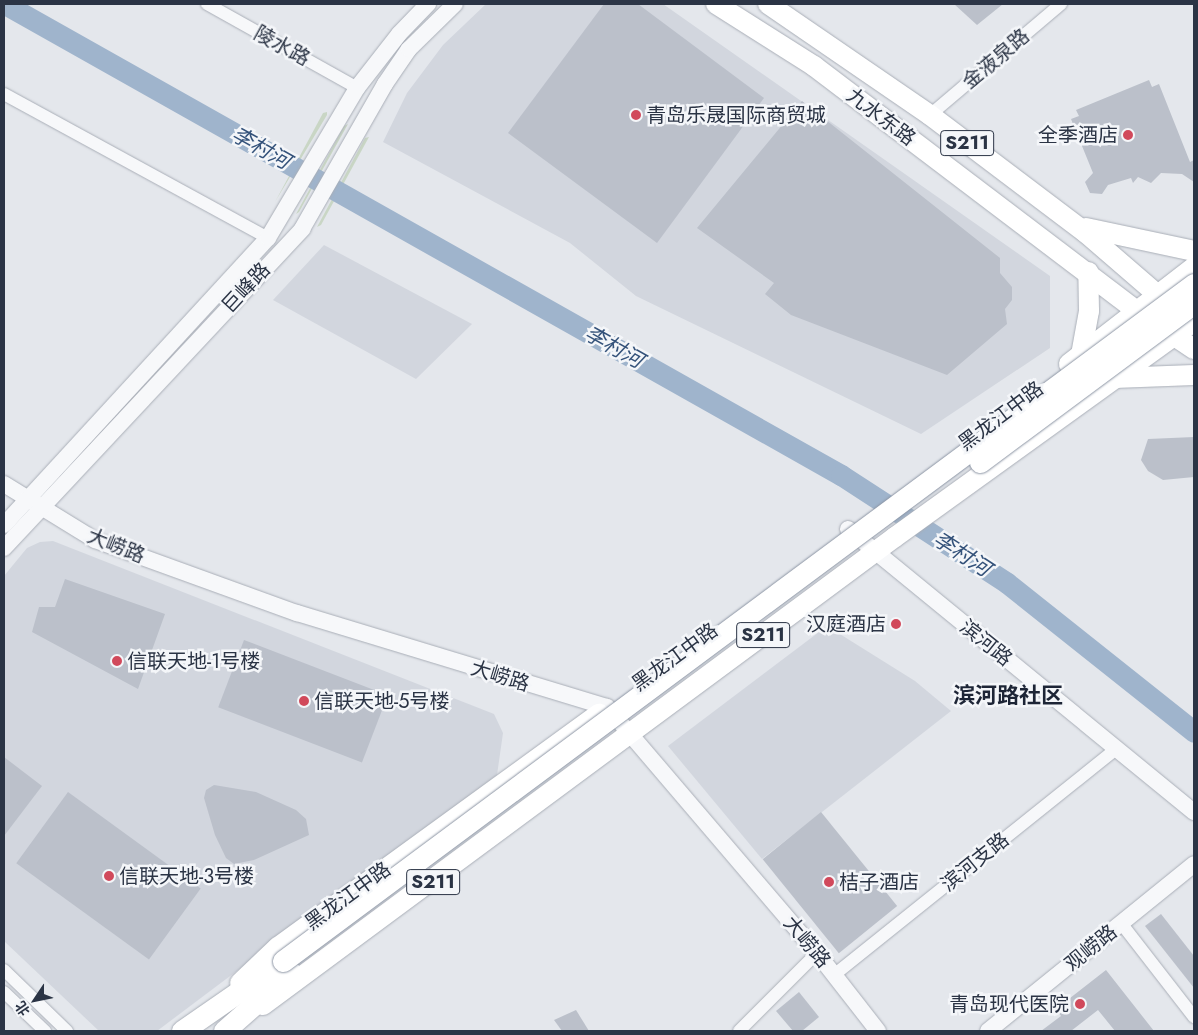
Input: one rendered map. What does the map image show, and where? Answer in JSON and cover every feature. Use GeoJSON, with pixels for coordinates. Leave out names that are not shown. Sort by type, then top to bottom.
{"type":"FeatureCollection","features":[{"type":"Feature","properties":{"kind":"highway","name":"黑龙江中路"},"geometry":{"type":"LineString","coordinates":[[287,967],[1194,284]]}},
{"type":"Feature","properties":{"kind":"highway","name":"黑龙江中路"},"geometry":{"type":"LineString","coordinates":[[287,967],[1194,303]]}},
{"type":"Feature","properties":{"kind":"highway"},"geometry":{"type":"LineString","coordinates":[[216,1007],[287,967]]}},
{"type":"Feature","properties":{"kind":"highway"},"geometry":{"type":"LineString","coordinates":[[228,1028],[287,967]]}},
{"type":"Feature","properties":{"kind":"highway","name":"黑龙江中路"},"geometry":{"type":"LineString","coordinates":[[182,1031],[216,1007]]}},
{"type":"Feature","properties":{"kind":"main road","name":"九水东路"},"geometry":{"type":"LineString","coordinates":[[716,4],[814,66],[1137,310],[1194,349]]}},
{"type":"Feature","properties":{"kind":"main road","name":"九水东路"},"geometry":{"type":"LineString","coordinates":[[768,4],[930,114],[1076,226],[1156,295]]}},
{"type":"Feature","properties":{"kind":"main road"},"geometry":{"type":"LineString","coordinates":[[1076,226],[1194,251]]}},
{"type":"Feature","properties":{"kind":"main road","name":"黑龙江中路"},"geometry":{"type":"LineString","coordinates":[[216,1007],[278,947],[608,707],[975,436],[1194,267]]}},
{"type":"Feature","properties":{"kind":"main road"},"geometry":{"type":"LineString","coordinates":[[1081,355],[1089,311],[1088,272]]}},
{"type":"Feature","properties":{"kind":"main road","name":"S211"},"geometry":{"type":"LineString","coordinates":[[1156,295],[1194,321]]}},
{"type":"Feature","properties":{"kind":"main road","name":"黑龙江中路"},"geometry":{"type":"LineString","coordinates":[[228,1028],[301,981],[895,537],[1194,321]]}},
{"type":"Feature","properties":{"kind":"main road"},"geometry":{"type":"LineString","coordinates":[[1114,378],[1194,375]]}},
{"type":"Feature","properties":{"kind":"street","name":"陵水路"},"geometry":{"type":"LineString","coordinates":[[207,4],[357,88]]}},
{"type":"Feature","properties":{"kind":"street","name":"巨峰路"},"geometry":{"type":"LineString","coordinates":[[4,548],[34,506],[268,238],[357,88],[398,34],[428,4]]}},
{"type":"Feature","properties":{"kind":"street","name":"巨峰路"},"geometry":{"type":"LineString","coordinates":[[4,525],[34,506],[302,230],[363,122],[409,49],[455,4]]}},
{"type":"Feature","properties":{"kind":"street","name":"金液泉路"},"geometry":{"type":"LineString","coordinates":[[930,114],[1061,4]]}},
{"type":"Feature","properties":{"kind":"street"},"geometry":{"type":"LineString","coordinates":[[4,94],[268,238]]}},
{"type":"Feature","properties":{"kind":"street","name":"大崂路"},"geometry":{"type":"LineString","coordinates":[[4,484],[34,506],[95,540],[297,613],[608,707],[816,953],[878,1031]]}},
{"type":"Feature","properties":{"kind":"street","name":"滨河路"},"geometry":{"type":"LineString","coordinates":[[848,529],[1194,812]]}},
{"type":"Feature","properties":{"kind":"street","name":"滨河支路"},"geometry":{"type":"LineString","coordinates":[[834,976],[1116,749]]}},
{"type":"Feature","properties":{"kind":"street","name":"观崂路"},"geometry":{"type":"LineString","coordinates":[[988,1031],[1194,864]]}},
{"type":"Feature","properties":{"kind":"street"},"geometry":{"type":"LineString","coordinates":[[1121,924],[1194,1017]]}},
{"type":"Feature","properties":{"kind":"street"},"geometry":{"type":"LineString","coordinates":[[739,1031],[816,953]]}},
{"type":"Feature","properties":{"kind":"street"},"geometry":{"type":"LineString","coordinates":[[4,970],[67,1031]]}},
{"type":"Feature","properties":{"kind":"street"},"geometry":{"type":"LineString","coordinates":[[4,992],[45,1031]]}},
{"type":"Feature","properties":{"kind":"shaded area"},"geometry":{"type":"Polygon","coordinates":[[[486,4],[663,4],[1050,276],[1050,348],[921,434],[636,296],[570,243],[383,142],[407,93],[443,45],[486,4]]]}},
{"type":"Feature","properties":{"kind":"shaded area"},"geometry":{"type":"Polygon","coordinates":[[[324,245],[472,324],[416,379],[273,300],[324,245]]]}},
{"type":"Feature","properties":{"kind":"shaded area"},"geometry":{"type":"Polygon","coordinates":[[[53,541],[494,714],[503,733],[497,775],[157,1031],[99,1031],[4,941],[4,576],[27,548],[40,542],[53,541]]]}},
{"type":"Feature","properties":{"kind":"shaded area"},"geometry":{"type":"Polygon","coordinates":[[[827,626],[915,681],[951,711],[762,859],[668,746],[827,626]]]}},
{"type":"Feature","properties":{"kind":"green space"},"geometry":{"type":"Polygon","coordinates":[[[327,112],[327,115],[275,202],[323,113],[327,112]]]}},
{"type":"Feature","properties":{"kind":"green space"},"geometry":{"type":"Polygon","coordinates":[[[348,124],[299,212],[296,214],[344,126],[348,124]]]}},
{"type":"Feature","properties":{"kind":"green space"},"geometry":{"type":"Polygon","coordinates":[[[369,137],[321,225],[317,227],[365,138],[369,137]]]}},
{"type":"Feature","properties":{"kind":"building","name":"青岛乐晟国际商贸城"},"geometry":{"type":"Polygon","coordinates":[[[604,4],[638,4],[764,98],[657,243],[508,133],[604,4]]]}},
{"type":"Feature","properties":{"kind":"building"},"geometry":{"type":"Polygon","coordinates":[[[954,4],[1003,4],[977,25],[954,4]]]}},
{"type":"Feature","properties":{"kind":"building","name":"全季酒店"},"geometry":{"type":"Polygon","coordinates":[[[1149,80],[1152,87],[1159,84],[1190,162],[1194,160],[1194,182],[1182,174],[1161,173],[1151,183],[1138,177],[1133,183],[1131,178],[1108,185],[1102,194],[1090,193],[1085,182],[1093,173],[1071,119],[1079,116],[1076,110],[1149,80]]]}},
{"type":"Feature","properties":{"kind":"building"},"geometry":{"type":"Polygon","coordinates":[[[802,101],[1000,258],[1000,273],[1012,287],[1012,300],[1005,309],[1007,324],[947,375],[791,315],[765,294],[774,283],[697,228],[802,101]]]}},
{"type":"Feature","properties":{"kind":"building"},"geometry":{"type":"Polygon","coordinates":[[[1194,437],[1194,477],[1163,480],[1148,471],[1141,460],[1148,439],[1194,437]]]}},
{"type":"Feature","properties":{"kind":"building","name":"信联天地-1号楼"},"geometry":{"type":"Polygon","coordinates":[[[65,579],[165,614],[138,689],[32,632],[39,607],[55,607],[65,579]]]}},
{"type":"Feature","properties":{"kind":"building","name":"信联天地-5号楼"},"geometry":{"type":"Polygon","coordinates":[[[244,640],[388,695],[362,762],[218,707],[244,640]]]}},
{"type":"Feature","properties":{"kind":"building"},"geometry":{"type":"Polygon","coordinates":[[[4,757],[42,786],[4,836],[4,757]]]}},
{"type":"Feature","properties":{"kind":"building"},"geometry":{"type":"Polygon","coordinates":[[[214,785],[256,792],[296,810],[306,819],[309,835],[254,860],[234,864],[226,858],[215,835],[204,798],[206,790],[214,785]]]}},
{"type":"Feature","properties":{"kind":"building","name":"信联天地-3号楼"},"geometry":{"type":"Polygon","coordinates":[[[68,792],[201,888],[149,960],[16,863],[68,792]]]}},
{"type":"Feature","properties":{"kind":"building","name":"桔子酒店"},"geometry":{"type":"Polygon","coordinates":[[[821,812],[897,906],[839,953],[763,859],[821,812]]]}},
{"type":"Feature","properties":{"kind":"building"},"geometry":{"type":"Polygon","coordinates":[[[1161,914],[1194,956],[1194,988],[1145,926],[1161,914]]]}},
{"type":"Feature","properties":{"kind":"building"},"geometry":{"type":"Polygon","coordinates":[[[1106,970],[1154,1031],[1115,1031],[1098,1010],[1071,1031],[1041,1031],[1061,1016],[1056,1009],[1106,970]]]}},
{"type":"Feature","properties":{"kind":"building"},"geometry":{"type":"Polygon","coordinates":[[[799,992],[819,1017],[802,1031],[793,1031],[776,1011],[799,992]]]}},
{"type":"Feature","properties":{"kind":"building"},"geometry":{"type":"Polygon","coordinates":[[[576,1010],[589,1031],[562,1031],[554,1020],[576,1010]]]}},
{"type":"Feature","properties":{"kind":"waterway","name":"李村河"},"geometry":{"type":"LineString","coordinates":[[5,4],[841,475],[1007,583],[1194,732]]}},
{"type":"Feature","properties":{"kind":"place","name":"青岛乐晟国际商贸城"},"geometry":{"type":"Point","coordinates":[636,115]}},
{"type":"Feature","properties":{"kind":"place","name":"全季酒店"},"geometry":{"type":"Point","coordinates":[1128,135]}},
{"type":"Feature","properties":{"kind":"place","name":"汉庭酒店"},"geometry":{"type":"Point","coordinates":[896,624]}},
{"type":"Feature","properties":{"kind":"place","name":"信联天地-1号楼"},"geometry":{"type":"Point","coordinates":[117,661]}},
{"type":"Feature","properties":{"kind":"place","name":"信联天地-5号楼"},"geometry":{"type":"Point","coordinates":[304,701]}},
{"type":"Feature","properties":{"kind":"place","name":"信联天地-3号楼"},"geometry":{"type":"Point","coordinates":[109,876]}},
{"type":"Feature","properties":{"kind":"place","name":"桔子酒店"},"geometry":{"type":"Point","coordinates":[829,882]}},
{"type":"Feature","properties":{"kind":"place","name":"青岛现代医院"},"geometry":{"type":"Point","coordinates":[1080,1004]}},
{"type":"Feature","properties":{"kind":"district","name":"滨河路社区"},"geometry":{"type":"Point","coordinates":[1008,696]}}]}
